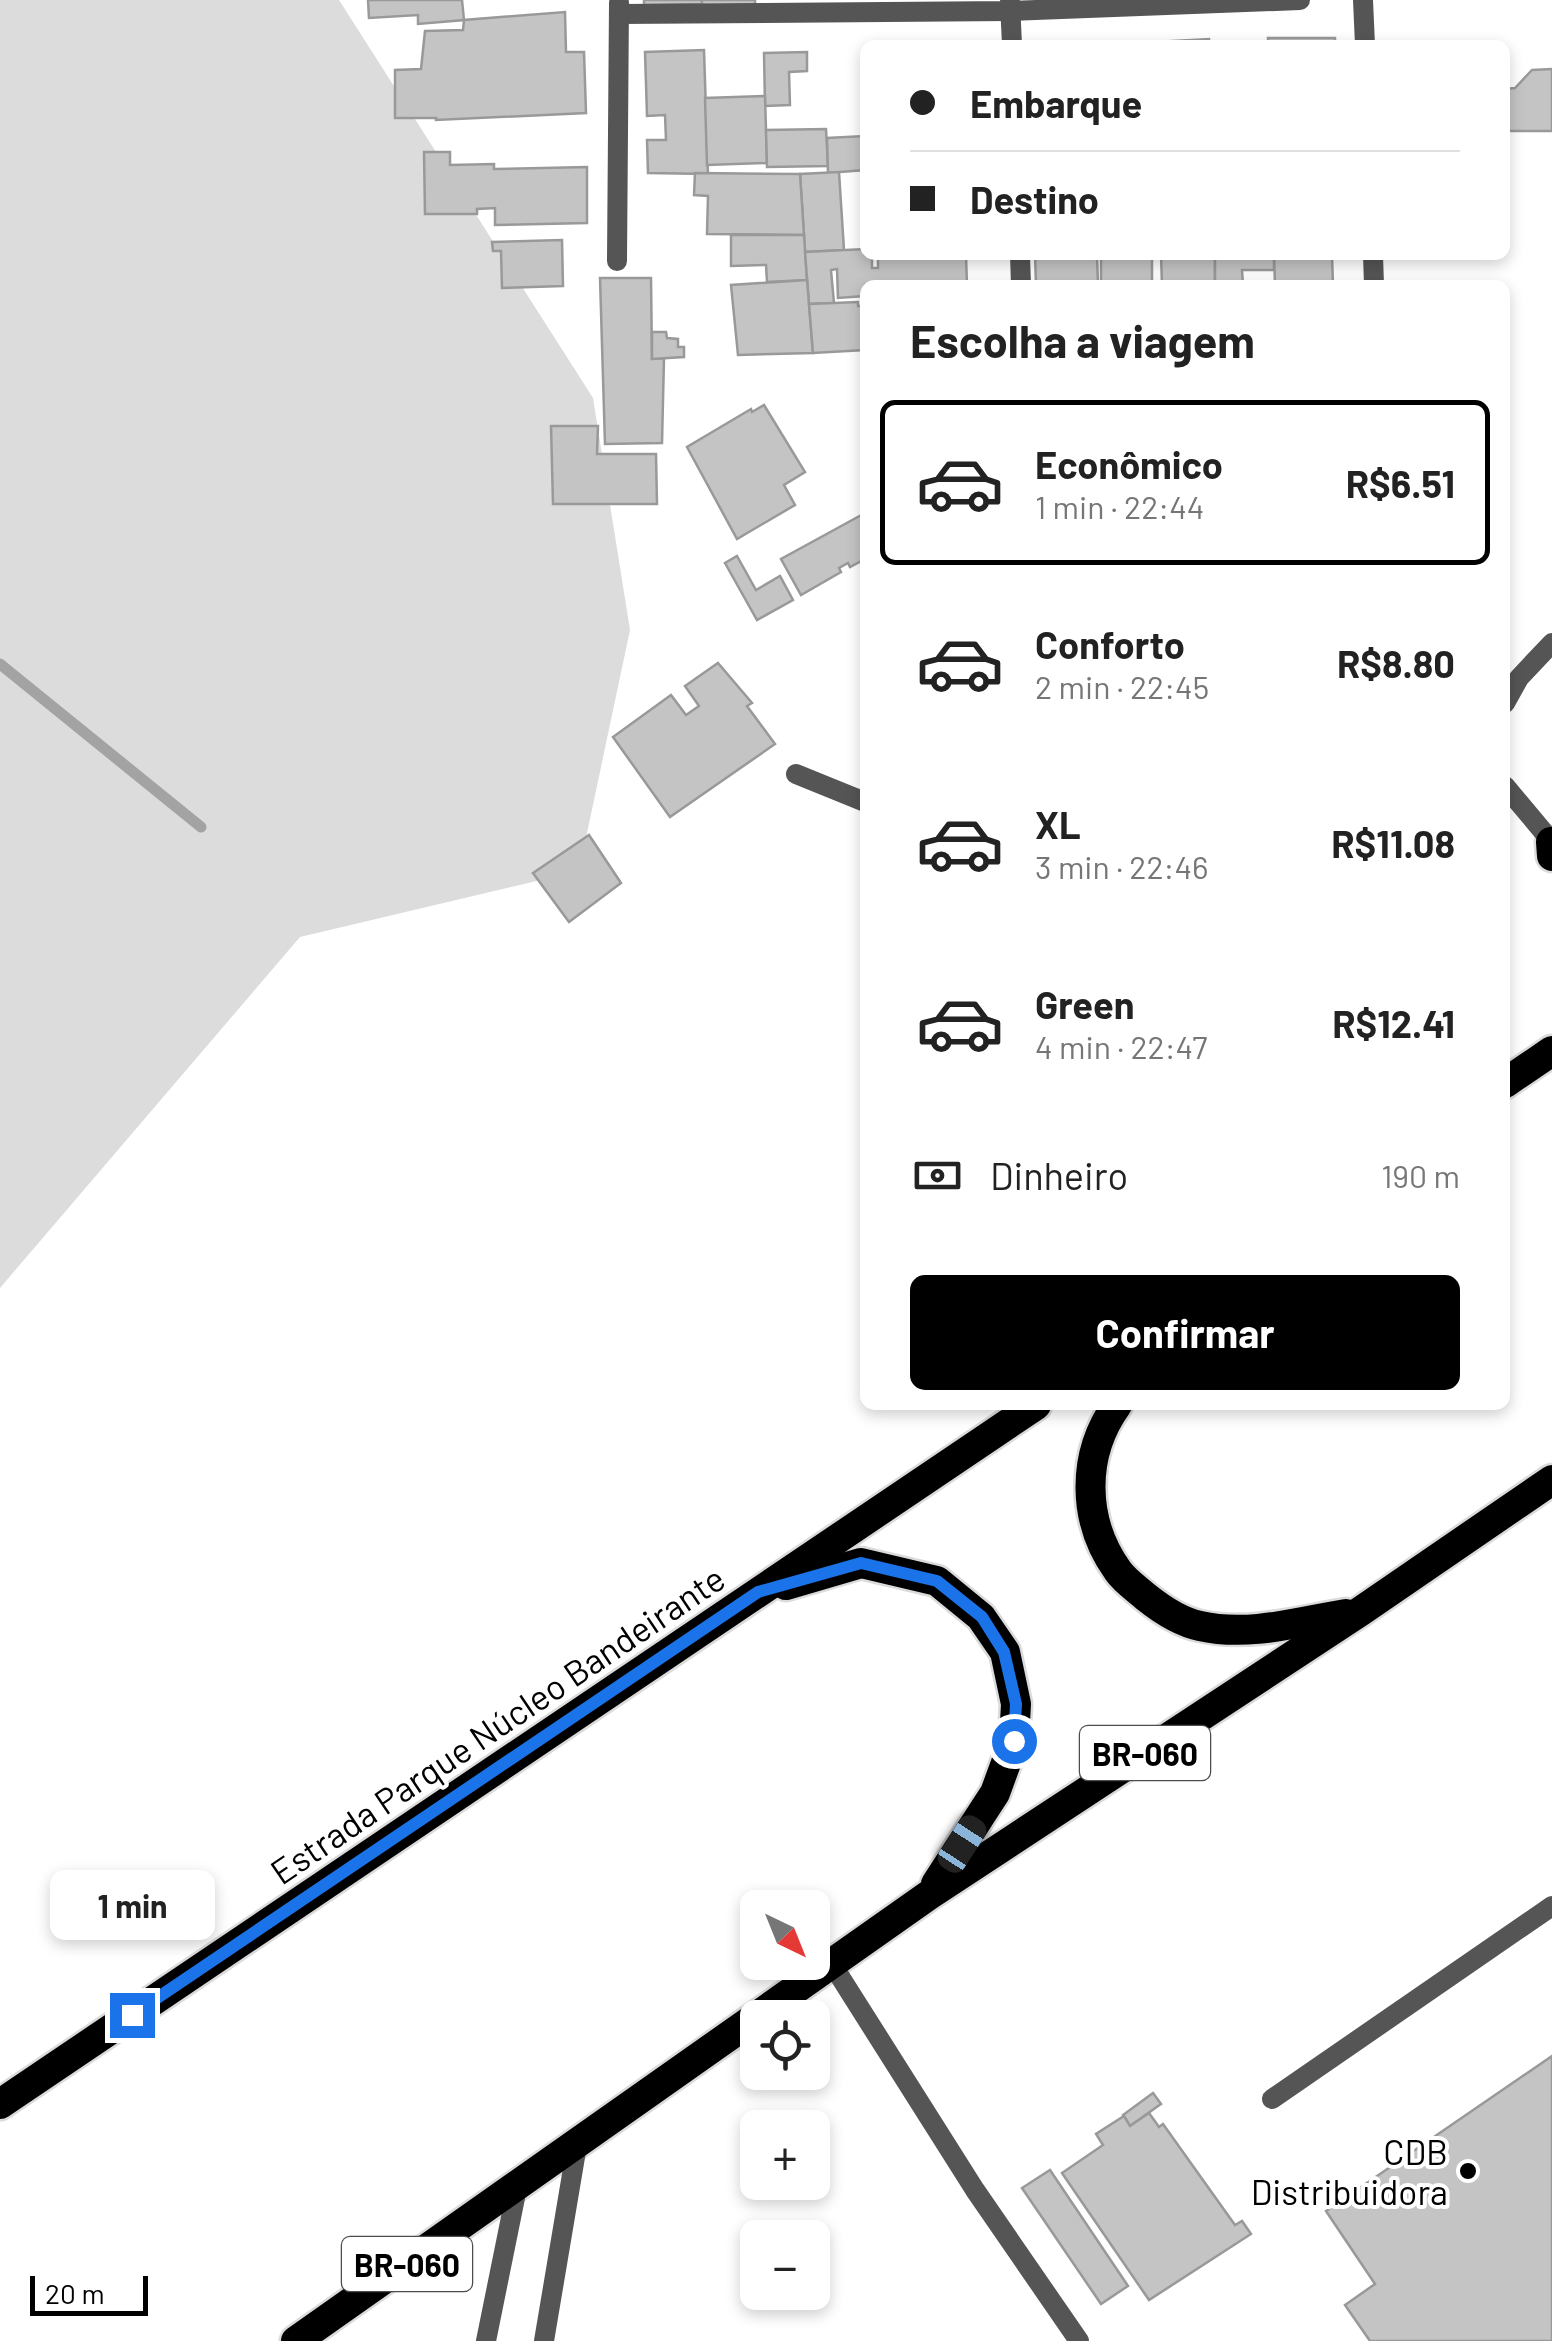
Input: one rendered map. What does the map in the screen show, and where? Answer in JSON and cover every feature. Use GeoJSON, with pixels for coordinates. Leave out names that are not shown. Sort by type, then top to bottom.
{"type":"FeatureCollection","features":[{"type":"Feature","properties":{"kind":"highway"},"geometry":{"type":"LineString","coordinates":[[1551,842],[1552,856]]}},
{"type":"Feature","properties":{"kind":"highway"},"geometry":{"type":"LineString","coordinates":[[1510,1080],[1552,1052]]}},
{"type":"Feature","properties":{"kind":"highway","name":"Estrada Parque Núcleo Bandeirante"},"geometry":{"type":"LineString","coordinates":[[0,2104],[1029,1410]]}},
{"type":"Feature","properties":{"kind":"highway"},"geometry":{"type":"LineString","coordinates":[[1113,1410],[1104,1422],[1088,1479],[1094,1528],[1119,1574],[1159,1607],[1196,1626],[1241,1632],[1361,1611]]}},
{"type":"Feature","properties":{"kind":"highway","name":"BR-060"},"geometry":{"type":"LineString","coordinates":[[296,2341],[929,1895],[1361,1611],[1552,1480]]}},
{"type":"Feature","properties":{"kind":"highway"},"geometry":{"type":"LineString","coordinates":[[758,1592],[861,1563],[937,1581],[982,1617],[1004,1652],[1016,1704],[1014,1741],[995,1793],[929,1895]]}},
{"type":"Feature","properties":{"kind":"street"},"geometry":{"type":"LineString","coordinates":[[617,261],[619,7],[1010,6],[1300,0]]}},
{"type":"Feature","properties":{"kind":"street"},"geometry":{"type":"LineString","coordinates":[[1363,0],[1365,40]]}},
{"type":"Feature","properties":{"kind":"street"},"geometry":{"type":"LineString","coordinates":[[1010,6],[1012,40]]}},
{"type":"Feature","properties":{"kind":"street"},"geometry":{"type":"LineString","coordinates":[[1510,695],[1552,642]]}},
{"type":"Feature","properties":{"kind":"street"},"geometry":{"type":"LineString","coordinates":[[796,774],[860,800]]}},
{"type":"Feature","properties":{"kind":"street"},"geometry":{"type":"LineString","coordinates":[[1510,792],[1551,842]]}},
{"type":"Feature","properties":{"kind":"street"},"geometry":{"type":"LineString","coordinates":[[1272,2100],[1552,1906]]}},
{"type":"Feature","properties":{"kind":"street"},"geometry":{"type":"LineString","coordinates":[[832,1964],[975,2190],[1079,2341]]}},
{"type":"Feature","properties":{"kind":"street"},"geometry":{"type":"LineString","coordinates":[[544,2341],[576,2145]]}},
{"type":"Feature","properties":{"kind":"street"},"geometry":{"type":"LineString","coordinates":[[486,2341],[517,2188]]}},
{"type":"Feature","properties":{"kind":"shaded area"},"geometry":{"type":"Polygon","coordinates":[[[0,0],[339,0],[593,398],[630,630],[579,871],[300,937],[0,1288],[0,0]]]}},
{"type":"Feature","properties":{"kind":"building"},"geometry":{"type":"Polygon","coordinates":[[[368,0],[462,0],[464,20],[418,24],[418,15],[369,18],[368,0]]]}},
{"type":"Feature","properties":{"kind":"building"},"geometry":{"type":"Polygon","coordinates":[[[644,0],[702,0],[702,4],[644,5],[644,0]]]}},
{"type":"Feature","properties":{"kind":"building"},"geometry":{"type":"Polygon","coordinates":[[[702,0],[755,0],[755,4],[702,6],[702,0]]]}},
{"type":"Feature","properties":{"kind":"building"},"geometry":{"type":"Polygon","coordinates":[[[565,12],[566,52],[584,52],[586,113],[436,120],[395,118],[395,70],[421,69],[425,31],[463,30],[464,20],[565,12]]]}},
{"type":"Feature","properties":{"kind":"building"},"geometry":{"type":"Polygon","coordinates":[[[1268,38],[1335,38],[1335,40],[1268,38]]]}},
{"type":"Feature","properties":{"kind":"building"},"geometry":{"type":"Polygon","coordinates":[[[704,50],[708,174],[648,173],[647,140],[666,140],[665,115],[647,116],[645,52],[704,50]]]}},
{"type":"Feature","properties":{"kind":"building"},"geometry":{"type":"Polygon","coordinates":[[[807,52],[807,71],[789,72],[790,105],[765,106],[764,53],[807,52]]]}},
{"type":"Feature","properties":{"kind":"building"},"geometry":{"type":"Polygon","coordinates":[[[1552,69],[1552,131],[1510,131],[1510,88],[1532,70],[1552,69]]]}},
{"type":"Feature","properties":{"kind":"building"},"geometry":{"type":"Polygon","coordinates":[[[765,96],[767,163],[707,165],[705,98],[765,96]]]}},
{"type":"Feature","properties":{"kind":"building"},"geometry":{"type":"Polygon","coordinates":[[[826,129],[828,166],[767,167],[766,130],[826,129]]]}},
{"type":"Feature","properties":{"kind":"building"},"geometry":{"type":"Polygon","coordinates":[[[860,136],[860,170],[828,173],[827,138],[860,136]]]}},
{"type":"Feature","properties":{"kind":"building"},"geometry":{"type":"Polygon","coordinates":[[[424,152],[450,152],[450,165],[494,164],[494,169],[587,167],[587,223],[495,225],[495,208],[477,209],[477,214],[425,214],[424,152]]]}},
{"type":"Feature","properties":{"kind":"building"},"geometry":{"type":"Polygon","coordinates":[[[839,172],[844,250],[805,252],[800,174],[839,172]]]}},
{"type":"Feature","properties":{"kind":"building"},"geometry":{"type":"Polygon","coordinates":[[[695,173],[800,174],[804,235],[707,234],[708,196],[694,195],[695,173]]]}},
{"type":"Feature","properties":{"kind":"building"},"geometry":{"type":"Polygon","coordinates":[[[731,235],[804,235],[807,280],[767,282],[766,265],[731,266],[731,235]]]}},
{"type":"Feature","properties":{"kind":"building"},"geometry":{"type":"Polygon","coordinates":[[[562,240],[563,286],[502,288],[501,251],[493,251],[492,242],[562,240]]]}},
{"type":"Feature","properties":{"kind":"building"},"geometry":{"type":"Polygon","coordinates":[[[860,249],[860,260],[872,260],[872,268],[878,268],[878,260],[966,260],[967,280],[860,280],[860,296],[838,298],[837,269],[831,270],[834,303],[809,304],[805,252],[860,249]]]}},
{"type":"Feature","properties":{"kind":"building"},"geometry":{"type":"Polygon","coordinates":[[[1035,260],[1097,260],[1098,280],[1036,280],[1035,260]]]}},
{"type":"Feature","properties":{"kind":"building"},"geometry":{"type":"Polygon","coordinates":[[[1101,260],[1152,260],[1152,280],[1101,280],[1101,260]]]}},
{"type":"Feature","properties":{"kind":"building"},"geometry":{"type":"Polygon","coordinates":[[[1161,260],[1215,260],[1215,280],[1162,280],[1161,260]]]}},
{"type":"Feature","properties":{"kind":"building"},"geometry":{"type":"Polygon","coordinates":[[[1215,260],[1274,260],[1274,270],[1242,270],[1243,280],[1215,280],[1215,260]]]}},
{"type":"Feature","properties":{"kind":"building"},"geometry":{"type":"Polygon","coordinates":[[[1274,260],[1332,260],[1333,280],[1275,280],[1274,260]]]}},
{"type":"Feature","properties":{"kind":"building"},"geometry":{"type":"Polygon","coordinates":[[[600,278],[651,278],[652,359],[664,358],[662,443],[605,444],[600,278]]]}},
{"type":"Feature","properties":{"kind":"building"},"geometry":{"type":"Polygon","coordinates":[[[807,280],[813,353],[738,355],[731,285],[807,280]]]}},
{"type":"Feature","properties":{"kind":"building"},"geometry":{"type":"Polygon","coordinates":[[[858,302],[860,350],[813,353],[809,304],[858,302]]]}},
{"type":"Feature","properties":{"kind":"building"},"geometry":{"type":"Polygon","coordinates":[[[652,332],[666,332],[667,338],[678,339],[678,347],[684,347],[684,357],[652,359],[652,332]]]}},
{"type":"Feature","properties":{"kind":"building"},"geometry":{"type":"Polygon","coordinates":[[[764,405],[805,472],[784,485],[795,505],[737,539],[687,447],[764,405]]]}},
{"type":"Feature","properties":{"kind":"building"},"geometry":{"type":"Polygon","coordinates":[[[551,426],[598,426],[597,454],[656,454],[657,504],[553,504],[551,426]]]}},
{"type":"Feature","properties":{"kind":"building"},"geometry":{"type":"Polygon","coordinates":[[[860,516],[860,562],[839,568],[841,572],[801,595],[781,559],[860,516]]]}},
{"type":"Feature","properties":{"kind":"building"},"geometry":{"type":"Polygon","coordinates":[[[737,556],[756,590],[780,576],[793,600],[757,620],[725,563],[737,556]]]}},
{"type":"Feature","properties":{"kind":"building"},"geometry":{"type":"Polygon","coordinates":[[[718,663],[752,703],[747,706],[775,744],[670,817],[613,737],[671,695],[686,715],[699,706],[685,686],[718,663]]]}},
{"type":"Feature","properties":{"kind":"building"},"geometry":{"type":"Polygon","coordinates":[[[589,835],[621,883],[569,922],[533,873],[589,835]]]}},
{"type":"Feature","properties":{"kind":"building","name":"CDB Distribuidora"},"geometry":{"type":"Polygon","coordinates":[[[1552,2056],[1552,2341],[1370,2341],[1345,2305],[1375,2284],[1326,2211],[1552,2056]]]}},
{"type":"Feature","properties":{"kind":"building"},"geometry":{"type":"Polygon","coordinates":[[[1153,2093],[1161,2104],[1130,2126],[1123,2115],[1153,2093]]]}},
{"type":"Feature","properties":{"kind":"building"},"geometry":{"type":"Polygon","coordinates":[[[1149,2113],[1159,2127],[1163,2124],[1235,2225],[1242,2221],[1251,2234],[1149,2300],[1062,2173],[1103,2145],[1096,2134],[1124,2116],[1130,2126],[1149,2113]]]}},
{"type":"Feature","properties":{"kind":"building"},"geometry":{"type":"Polygon","coordinates":[[[1050,2170],[1128,2286],[1101,2304],[1022,2188],[1050,2170]]]}},
{"type":"Feature","properties":{"kind":"waterway"},"geometry":{"type":"LineString","coordinates":[[0,664],[201,827]]}},
{"type":"Feature","properties":{"kind":"place","name":"CDB Distribuidora"},"geometry":{"type":"Point","coordinates":[1468,2171]}},
{"type":"Feature","properties":{"kind":"route"},"geometry":{"type":"LineString","coordinates":[[132,2015],[758,1592],[861,1563],[937,1581],[982,1617],[1004,1652],[1016,1704],[1014,1741]]}}]}
